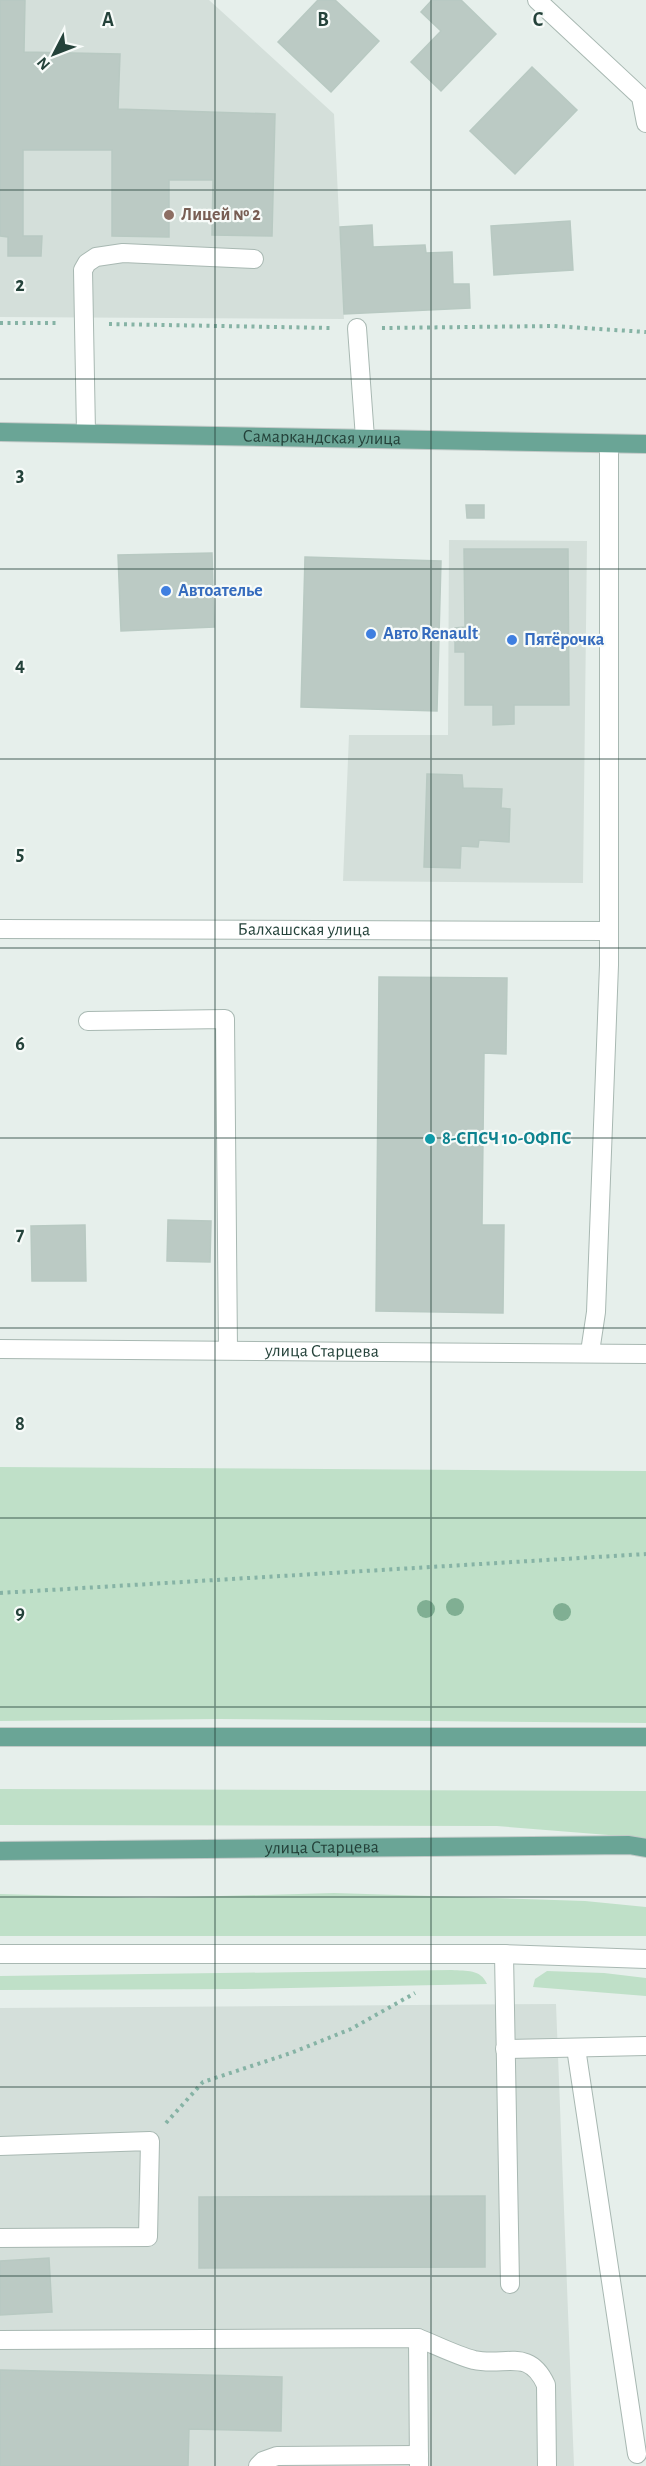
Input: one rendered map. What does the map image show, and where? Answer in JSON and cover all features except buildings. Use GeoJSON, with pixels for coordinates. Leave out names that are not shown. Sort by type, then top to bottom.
{"type":"FeatureCollection","features":[{"type":"Feature","properties":{"kind":"main road","name":"Самаркандская улица"},"geometry":{"type":"LineString","coordinates":[[0,432],[646,444]]}},
{"type":"Feature","properties":{"kind":"main road"},"geometry":{"type":"LineString","coordinates":[[0,1737],[646,1737]]}},
{"type":"Feature","properties":{"kind":"main road","name":"улица Старцева"},"geometry":{"type":"LineString","coordinates":[[0,1851],[617,1845],[646,1848]]}},
{"type":"Feature","properties":{"kind":"street"},"geometry":{"type":"LineString","coordinates":[[537,0],[643,94],[646,123]]}},
{"type":"Feature","properties":{"kind":"street"},"geometry":{"type":"LineString","coordinates":[[86,433],[83,270],[87,263],[96,257],[123,253],[254,259]]}},
{"type":"Feature","properties":{"kind":"street"},"geometry":{"type":"LineString","coordinates":[[357,328],[365,438]]}},
{"type":"Feature","properties":{"kind":"street"},"geometry":{"type":"LineString","coordinates":[[590,1352],[596,1312],[609,931],[609,445]]}},
{"type":"Feature","properties":{"kind":"street","name":"Балхашская улица"},"geometry":{"type":"LineString","coordinates":[[0,929],[609,931]]}},
{"type":"Feature","properties":{"kind":"street"},"geometry":{"type":"LineString","coordinates":[[88,1021],[225,1019],[228,1350]]}},
{"type":"Feature","properties":{"kind":"street","name":"улица Старцева"},"geometry":{"type":"LineString","coordinates":[[0,1349],[646,1354]]}},
{"type":"Feature","properties":{"kind":"street"},"geometry":{"type":"LineString","coordinates":[[0,1954],[504,1954],[646,1959]]}},
{"type":"Feature","properties":{"kind":"street"},"geometry":{"type":"LineString","coordinates":[[504,1954],[510,2284]]}},
{"type":"Feature","properties":{"kind":"street"},"geometry":{"type":"LineString","coordinates":[[505,2049],[646,2046]]}},
{"type":"Feature","properties":{"kind":"street"},"geometry":{"type":"LineString","coordinates":[[576,2048],[637,2454]]}},
{"type":"Feature","properties":{"kind":"street"},"geometry":{"type":"LineString","coordinates":[[0,2146],[150,2141],[148,2237],[0,2238]]}},
{"type":"Feature","properties":{"kind":"street"},"geometry":{"type":"LineString","coordinates":[[0,2340],[418,2338],[476,2360],[518,2360],[531,2364],[541,2374],[546,2385],[547,2466]]}},
{"type":"Feature","properties":{"kind":"street"},"geometry":{"type":"LineString","coordinates":[[258,2466],[277,2456],[419,2461],[418,2338]]}},
{"type":"Feature","properties":{"kind":"path"},"geometry":{"type":"LineString","coordinates":[[0,323],[357,328],[554,326],[646,332]]}},
{"type":"Feature","properties":{"kind":"path"},"geometry":{"type":"LineString","coordinates":[[0,1593],[646,1554]]}},
{"type":"Feature","properties":{"kind":"path"},"geometry":{"type":"LineString","coordinates":[[150,2141],[203,2082],[291,2053],[351,2029],[415,1993]]}},
{"type":"Feature","properties":{"kind":"shaded area","name":"Лицей № 2"},"geometry":{"type":"Polygon","coordinates":[[[0,0],[209,0],[334,114],[344,319],[0,317],[0,0]]]}},
{"type":"Feature","properties":{"kind":"shaded area"},"geometry":{"type":"Polygon","coordinates":[[[449,540],[587,541],[583,883],[343,881],[349,735],[448,735],[449,540]]]}},
{"type":"Feature","properties":{"kind":"shaded area"},"geometry":{"type":"Polygon","coordinates":[[[556,2004],[574,2466],[0,2466],[0,2008],[556,2004]]]}},
{"type":"Feature","properties":{"kind":"green space"},"geometry":{"type":"Polygon","coordinates":[[[0,1467],[646,1471],[646,1723],[219,1719],[0,1721],[0,1467]]]}},
{"type":"Feature","properties":{"kind":"green space"},"geometry":{"type":"Polygon","coordinates":[[[0,1789],[646,1791],[646,1838],[497,1826],[0,1825],[0,1789]]]}},
{"type":"Feature","properties":{"kind":"green space"},"geometry":{"type":"Polygon","coordinates":[[[334,1893],[585,1901],[646,1907],[646,1936],[0,1936],[0,1894],[150,1898],[334,1893]]]}},
{"type":"Feature","properties":{"kind":"green space"},"geometry":{"type":"Polygon","coordinates":[[[452,1970],[477,1973],[487,1984],[242,1989],[0,1990],[0,1976],[452,1970]]]}},
{"type":"Feature","properties":{"kind":"green space"},"geometry":{"type":"Polygon","coordinates":[[[547,1971],[604,1973],[646,1978],[646,1996],[533,1987],[535,1979],[547,1971]]]}},
{"type":"Feature","properties":{"kind":"place","name":"Лицей № 2"},"geometry":{"type":"Point","coordinates":[169,215]}},
{"type":"Feature","properties":{"kind":"place","name":"Автоателье"},"geometry":{"type":"Point","coordinates":[166,591]}},
{"type":"Feature","properties":{"kind":"place","name":"Авто Renault"},"geometry":{"type":"Point","coordinates":[371,634]}},
{"type":"Feature","properties":{"kind":"place","name":"Пятёрочка"},"geometry":{"type":"Point","coordinates":[512,640]}},
{"type":"Feature","properties":{"kind":"place","name":"8-СПСЧ 10-ОФПС"},"geometry":{"type":"Point","coordinates":[430,1139]}}]}
